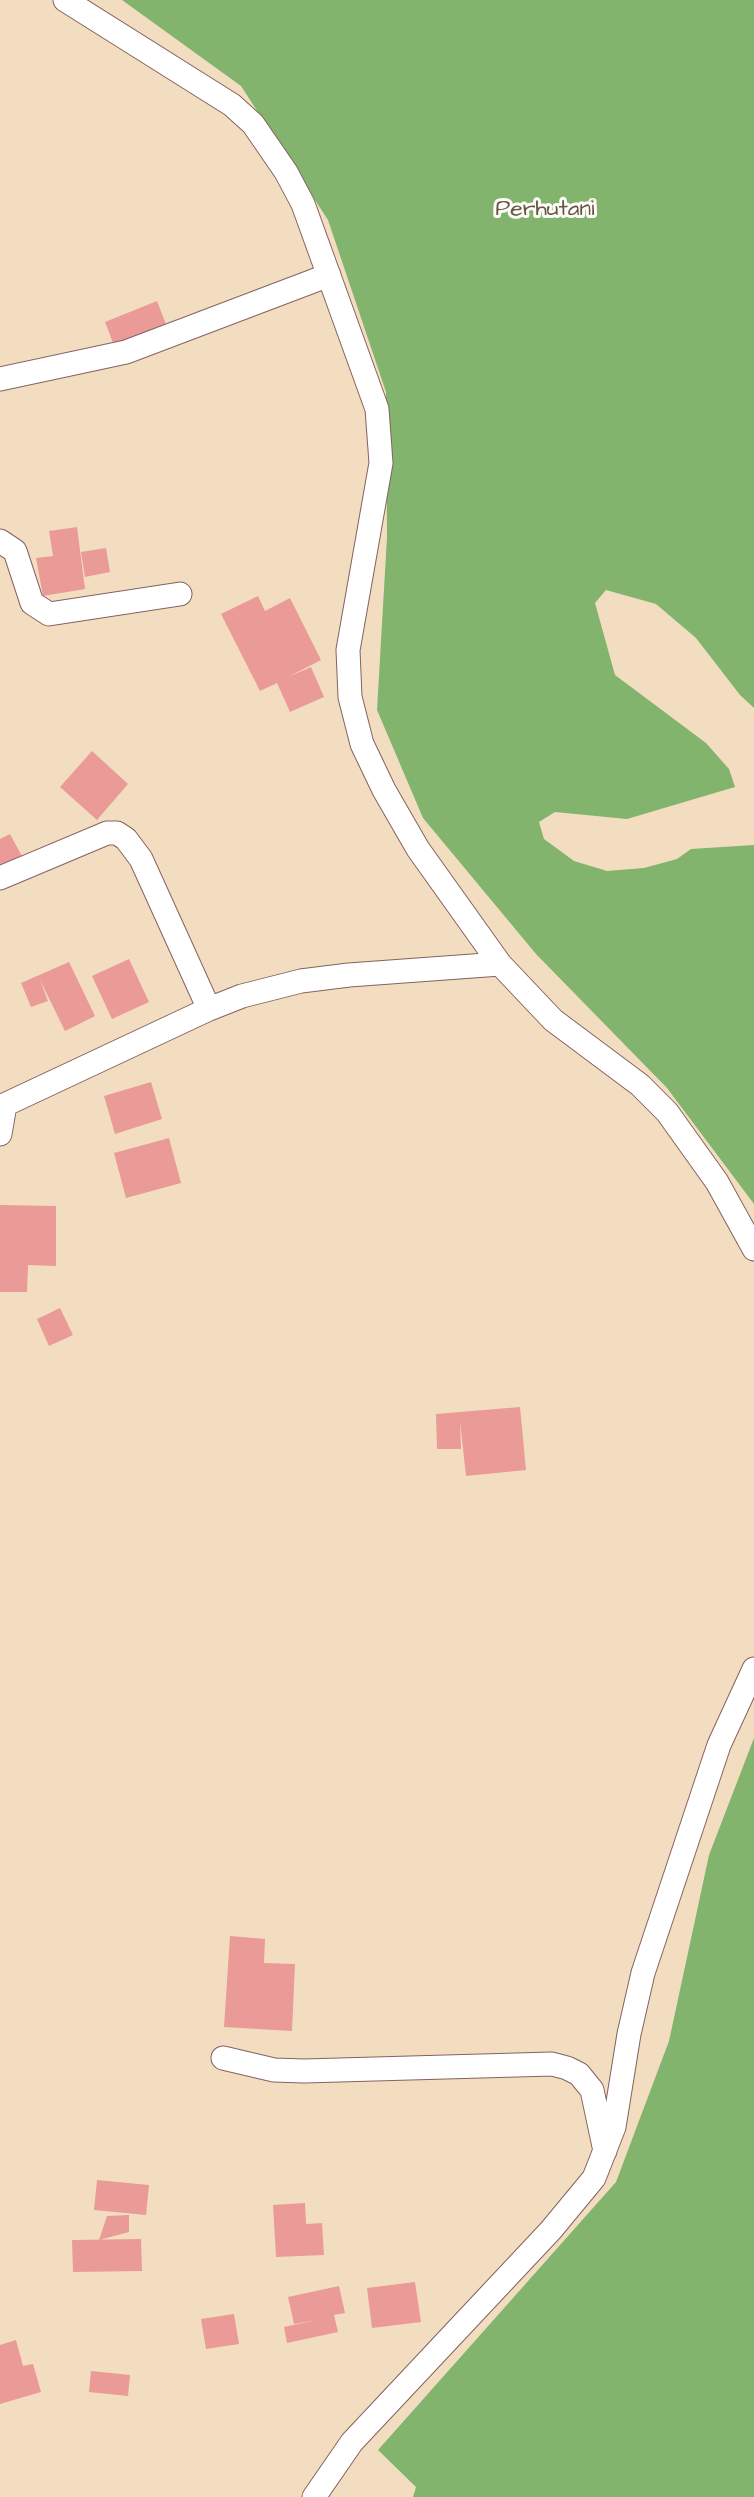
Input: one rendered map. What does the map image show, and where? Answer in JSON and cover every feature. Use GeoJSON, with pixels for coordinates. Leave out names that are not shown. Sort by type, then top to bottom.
{"type":"FeatureCollection","features":[{"type":"Feature","properties":{"kind":"street"},"geometry":{"type":"LineString","coordinates":[[65,0],[232,105],[253,124],[303,204],[377,409],[380,436],[378,489],[348,650],[351,697],[362,744],[384,790],[418,849],[500,964],[553,1020],[639,1085],[667,1112],[710,1172],[754,1249]]}},
{"type":"Feature","properties":{"kind":"street"},"geometry":{"type":"LineString","coordinates":[[0,379],[126,352],[329,275]]}},
{"type":"Feature","properties":{"kind":"street"},"geometry":{"type":"LineString","coordinates":[[0,541],[15,551],[32,603],[49,614],[180,594]]}},
{"type":"Feature","properties":{"kind":"street"},"geometry":{"type":"LineString","coordinates":[[0,878],[107,833],[117,833],[126,839],[141,859],[209,1009]]}},
{"type":"Feature","properties":{"kind":"street"},"geometry":{"type":"LineString","coordinates":[[0,1134],[2,1106],[209,1009],[301,981],[500,964]]}},
{"type":"Feature","properties":{"kind":"street"},"geometry":{"type":"LineString","coordinates":[[294,2497],[316,2495],[352,2442],[579,2199],[606,2154],[614,2127],[629,2034],[643,1973],[714,1757],[754,1668]]}},
{"type":"Feature","properties":{"kind":"street"},"geometry":{"type":"LineString","coordinates":[[223,2058],[274,2070],[304,2071],[552,2064],[579,2074],[592,2090],[606,2154]]}},
{"type":"Feature","properties":{"kind":"green space","name":"Perhutani"},"geometry":{"type":"Polygon","coordinates":[[[122,0],[754,0],[754,708],[740,695],[696,638],[656,604],[606,590],[595,603],[615,675],[706,743],[729,769],[735,787],[627,819],[555,812],[539,822],[544,839],[574,861],[607,871],[644,868],[677,859],[691,849],[754,845],[754,1204],[667,1088],[536,954],[423,818],[377,710],[387,537],[386,392],[328,220],[241,86],[122,0]]]}},
{"type":"Feature","properties":{"kind":"green space"},"geometry":{"type":"Polygon","coordinates":[[[754,1738],[754,2497],[413,2497],[416,2487],[378,2450],[616,2182],[669,2041],[709,1855],[754,1738]]]}},
{"type":"Feature","properties":{"kind":"building"},"geometry":{"type":"Polygon","coordinates":[[[157,301],[167,327],[115,348],[105,322],[157,301]]]}},
{"type":"Feature","properties":{"kind":"building"},"geometry":{"type":"Polygon","coordinates":[[[77,527],[85,589],[43,596],[36,558],[53,556],[49,531],[77,527]]]}},
{"type":"Feature","properties":{"kind":"building"},"geometry":{"type":"Polygon","coordinates":[[[106,548],[110,572],[85,577],[81,552],[106,548]]]}},
{"type":"Feature","properties":{"kind":"building"},"geometry":{"type":"Polygon","coordinates":[[[258,596],[265,611],[290,598],[321,660],[288,677],[311,667],[324,697],[290,712],[277,683],[260,691],[221,614],[258,596]]]}},
{"type":"Feature","properties":{"kind":"building"},"geometry":{"type":"Polygon","coordinates":[[[92,751],[128,784],[97,820],[60,787],[92,751]]]}},
{"type":"Feature","properties":{"kind":"building"},"geometry":{"type":"Polygon","coordinates":[[[10,834],[24,860],[0,872],[0,839],[10,834]]]}},
{"type":"Feature","properties":{"kind":"building"},"geometry":{"type":"Polygon","coordinates":[[[129,959],[149,1002],[112,1019],[92,976],[129,959]]]}},
{"type":"Feature","properties":{"kind":"building"},"geometry":{"type":"Polygon","coordinates":[[[69,962],[95,1016],[65,1031],[40,980],[48,1001],[31,1007],[21,983],[69,962]]]}},
{"type":"Feature","properties":{"kind":"building"},"geometry":{"type":"Polygon","coordinates":[[[151,1082],[162,1119],[115,1134],[104,1096],[151,1082]]]}},
{"type":"Feature","properties":{"kind":"building"},"geometry":{"type":"Polygon","coordinates":[[[169,1138],[181,1183],[126,1198],[114,1153],[169,1138]]]}},
{"type":"Feature","properties":{"kind":"building"},"geometry":{"type":"Polygon","coordinates":[[[0,1205],[56,1206],[56,1266],[28,1265],[27,1292],[0,1292],[0,1205]]]}},
{"type":"Feature","properties":{"kind":"building"},"geometry":{"type":"Polygon","coordinates":[[[60,1308],[73,1335],[49,1346],[37,1319],[60,1308]]]}},
{"type":"Feature","properties":{"kind":"building"},"geometry":{"type":"Polygon","coordinates":[[[520,1407],[526,1470],[466,1476],[460,1421],[461,1449],[437,1449],[436,1414],[520,1407]]]}},
{"type":"Feature","properties":{"kind":"building"},"geometry":{"type":"Polygon","coordinates":[[[230,1936],[265,1939],[264,1963],[295,1964],[292,2031],[224,2027],[230,1936]]]}},
{"type":"Feature","properties":{"kind":"building"},"geometry":{"type":"Polygon","coordinates":[[[97,2180],[149,2185],[146,2215],[94,2210],[97,2180]]]}},
{"type":"Feature","properties":{"kind":"building"},"geometry":{"type":"Polygon","coordinates":[[[305,2203],[306,2224],[322,2223],[324,2255],[276,2257],[273,2205],[305,2203]]]}},
{"type":"Feature","properties":{"kind":"building"},"geometry":{"type":"Polygon","coordinates":[[[129,2215],[129,2232],[99,2240],[107,2216],[129,2215]]]}},
{"type":"Feature","properties":{"kind":"building"},"geometry":{"type":"Polygon","coordinates":[[[141,2239],[142,2271],[73,2272],[72,2240],[141,2239]]]}},
{"type":"Feature","properties":{"kind":"building"},"geometry":{"type":"Polygon","coordinates":[[[415,2282],[421,2322],[372,2328],[367,2288],[415,2282]]]}},
{"type":"Feature","properties":{"kind":"building"},"geometry":{"type":"Polygon","coordinates":[[[339,2286],[345,2313],[334,2315],[338,2332],[287,2343],[284,2327],[316,2320],[294,2324],[288,2297],[339,2286]]]}},
{"type":"Feature","properties":{"kind":"building"},"geometry":{"type":"Polygon","coordinates":[[[234,2314],[239,2344],[206,2349],[201,2319],[234,2314]]]}},
{"type":"Feature","properties":{"kind":"building"},"geometry":{"type":"Polygon","coordinates":[[[16,2340],[23,2366],[33,2364],[41,2392],[0,2404],[0,2345],[16,2340]]]}},
{"type":"Feature","properties":{"kind":"building"},"geometry":{"type":"Polygon","coordinates":[[[91,2371],[130,2375],[128,2396],[89,2392],[91,2371]]]}}]}
